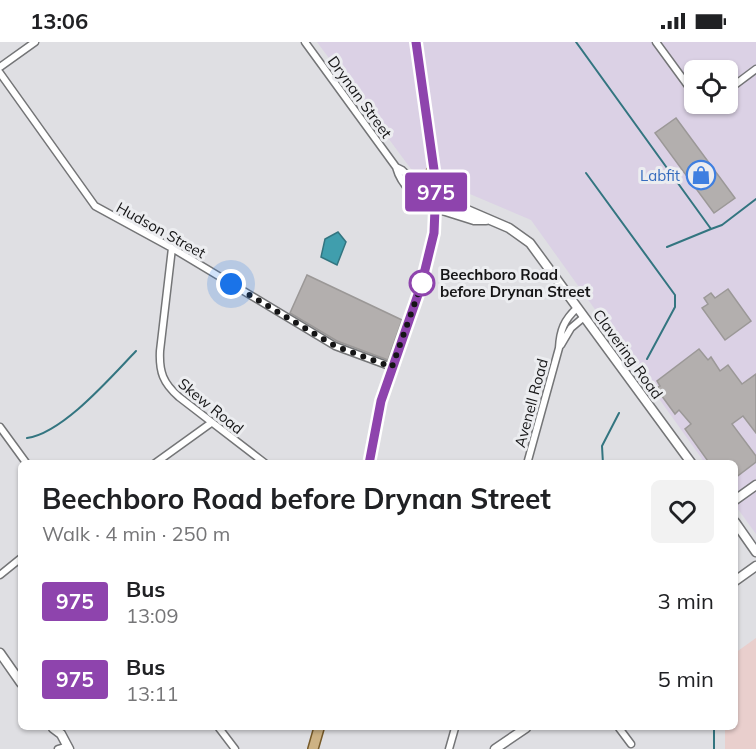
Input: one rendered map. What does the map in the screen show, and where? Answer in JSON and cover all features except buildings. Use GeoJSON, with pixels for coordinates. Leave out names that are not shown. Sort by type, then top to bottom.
{"type":"FeatureCollection","features":[{"type":"Feature","properties":{"kind":"main road"},"geometry":{"type":"LineString","coordinates":[[370,460],[375,427],[392,367],[421,286],[434,233],[437,197],[416,42]]}},
{"type":"Feature","properties":{"kind":"main road"},"geometry":{"type":"LineString","coordinates":[[409,178],[415,181],[426,179],[434,166]]}},
{"type":"Feature","properties":{"kind":"main road"},"geometry":{"type":"LineString","coordinates":[[313,749],[318,730]]}},
{"type":"Feature","properties":{"kind":"street"},"geometry":{"type":"LineString","coordinates":[[0,67],[35,42]]}},
{"type":"Feature","properties":{"kind":"street","name":"Drynan Street"},"geometry":{"type":"LineString","coordinates":[[305,42],[396,167],[412,194],[436,208]]}},
{"type":"Feature","properties":{"kind":"street"},"geometry":{"type":"LineString","coordinates":[[656,42],[684,80]]}},
{"type":"Feature","properties":{"kind":"street"},"geometry":{"type":"LineString","coordinates":[[738,82],[756,69]]}},
{"type":"Feature","properties":{"kind":"street","name":"Hudson Street"},"geometry":{"type":"LineString","coordinates":[[0,73],[95,206],[172,248],[335,346],[392,367]]}},
{"type":"Feature","properties":{"kind":"street","name":"Drynan Street"},"geometry":{"type":"LineString","coordinates":[[396,167],[425,192],[437,197]]}},
{"type":"Feature","properties":{"kind":"street","name":"Clavering Road"},"geometry":{"type":"LineString","coordinates":[[437,197],[509,228],[525,238],[689,460]]}},
{"type":"Feature","properties":{"kind":"street","name":"Clavering Road"},"geometry":{"type":"LineString","coordinates":[[436,208],[474,220],[486,220]]}},
{"type":"Feature","properties":{"kind":"street","name":"Skew Road"},"geometry":{"type":"LineString","coordinates":[[172,248],[160,351],[159,365],[162,378],[169,389],[261,460]]}},
{"type":"Feature","properties":{"kind":"street","name":"Avenell Road"},"geometry":{"type":"LineString","coordinates":[[528,460],[559,348],[560,332],[564,323],[578,308]]}},
{"type":"Feature","properties":{"kind":"street","name":"Avenell Road"},"geometry":{"type":"LineString","coordinates":[[559,348],[571,328],[584,316]]}},
{"type":"Feature","properties":{"kind":"street"},"geometry":{"type":"LineString","coordinates":[[160,460],[211,423]]}},
{"type":"Feature","properties":{"kind":"street"},"geometry":{"type":"LineString","coordinates":[[0,427],[24,460]]}},
{"type":"Feature","properties":{"kind":"street"},"geometry":{"type":"LineString","coordinates":[[738,498],[756,485]]}},
{"type":"Feature","properties":{"kind":"street"},"geometry":{"type":"LineString","coordinates":[[738,526],[756,552]]}},
{"type":"Feature","properties":{"kind":"street"},"geometry":{"type":"LineString","coordinates":[[0,575],[18,560]]}},
{"type":"Feature","properties":{"kind":"street"},"geometry":{"type":"LineString","coordinates":[[738,579],[756,566]]}},
{"type":"Feature","properties":{"kind":"street"},"geometry":{"type":"LineString","coordinates":[[0,654],[18,679]]}},
{"type":"Feature","properties":{"kind":"street"},"geometry":{"type":"LineString","coordinates":[[56,730],[61,734],[65,748]]}},
{"type":"Feature","properties":{"kind":"street"},"geometry":{"type":"LineString","coordinates":[[221,730],[235,749]]}},
{"type":"Feature","properties":{"kind":"street"},"geometry":{"type":"LineString","coordinates":[[449,749],[454,730]]}},
{"type":"Feature","properties":{"kind":"street"},"geometry":{"type":"LineString","coordinates":[[495,749],[523,730]]}},
{"type":"Feature","properties":{"kind":"street"},"geometry":{"type":"LineString","coordinates":[[620,730],[631,744]]}},
{"type":"Feature","properties":{"kind":"shaded area"},"geometry":{"type":"Polygon","coordinates":[[[317,42],[756,42],[756,534],[738,509],[738,460],[703,460],[531,220],[411,169],[317,42]]]}},
{"type":"Feature","properties":{"kind":"shaded area"},"geometry":{"type":"Polygon","coordinates":[[[756,638],[756,749],[725,749],[725,730],[738,730],[738,651],[756,638]]]}},
{"type":"Feature","properties":{"kind":"water"},"geometry":{"type":"Polygon","coordinates":[[[338,232],[346,242],[337,265],[321,257],[325,239],[338,232]]]}},
{"type":"Feature","properties":{"kind":"waterway"},"geometry":{"type":"LineString","coordinates":[[576,42],[711,229],[667,247]]}},
{"type":"Feature","properties":{"kind":"waterway"},"geometry":{"type":"LineString","coordinates":[[586,173],[675,295],[675,307],[647,359]]}},
{"type":"Feature","properties":{"kind":"waterway"},"geometry":{"type":"LineString","coordinates":[[711,229],[722,225],[756,199]]}},
{"type":"Feature","properties":{"kind":"waterway"},"geometry":{"type":"LineString","coordinates":[[27,438],[41,434],[71,415],[100,389],[136,351]]}},
{"type":"Feature","properties":{"kind":"waterway"},"geometry":{"type":"LineString","coordinates":[[603,460],[602,446],[619,413]]}},
{"type":"Feature","properties":{"kind":"waterway"},"geometry":{"type":"LineString","coordinates":[[714,730],[714,749]]}},
{"type":"Feature","properties":{"kind":"bus line","name":"975"},"geometry":{"type":"LineString","coordinates":[[370,460],[381,401],[421,286],[434,233],[436,184],[416,42]]}},
{"type":"Feature","properties":{"kind":"place","name":"Labfit"},"geometry":{"type":"Point","coordinates":[701,175]}},
{"type":"Feature","properties":{"kind":"place","name":"Beechboro Road before Drynan Street"},"geometry":{"type":"Point","coordinates":[422,283]}},
{"type":"Feature","properties":{"kind":"route"},"geometry":{"type":"LineString","coordinates":[[231,284],[335,346],[392,367],[422,283]]}}]}
